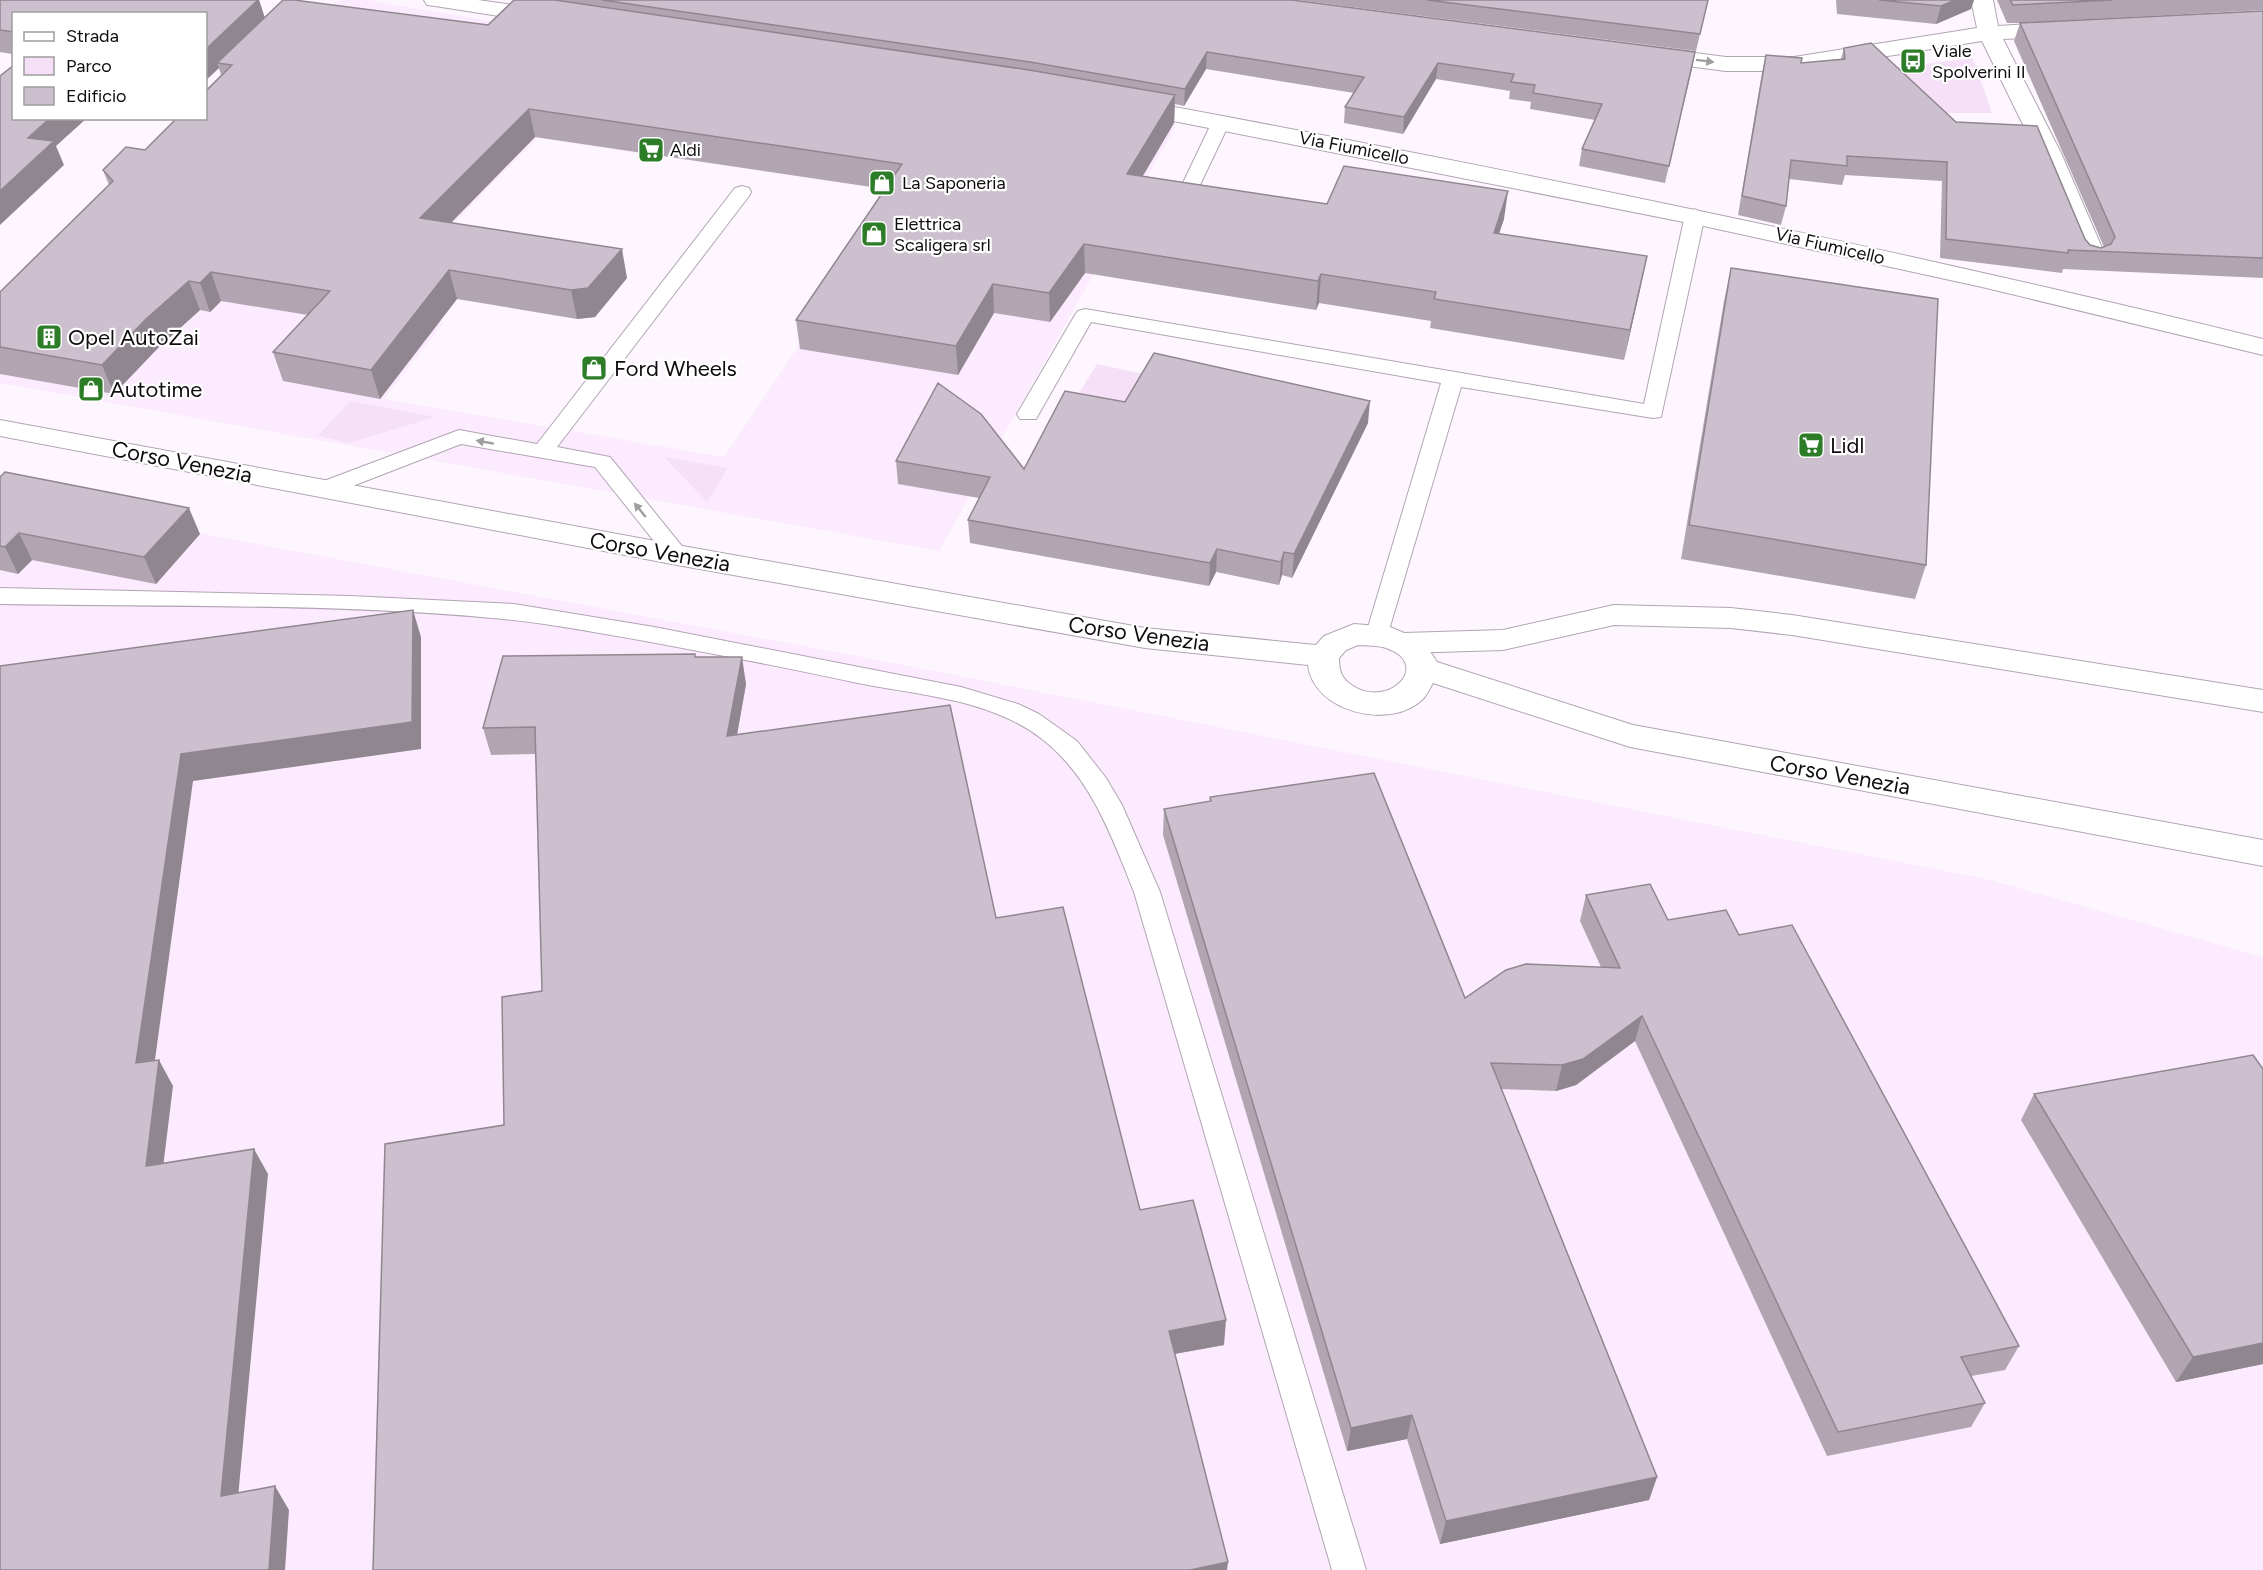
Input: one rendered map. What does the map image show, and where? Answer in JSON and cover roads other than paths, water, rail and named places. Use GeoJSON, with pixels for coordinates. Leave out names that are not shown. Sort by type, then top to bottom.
{"type":"FeatureCollection","features":[{"type":"Feature","properties":{"kind":"street"},"geometry":{"type":"LineString","coordinates":[[435,0],[575,21]]}},
{"type":"Feature","properties":{"kind":"street"},"geometry":{"type":"LineString","coordinates":[[1982,0],[1989,33],[2049,153],[2093,257]]}},
{"type":"Feature","properties":{"kind":"street"},"geometry":{"type":"LineString","coordinates":[[1632,52],[1726,64],[1794,64],[1989,33],[2089,27]]}},
{"type":"Feature","properties":{"kind":"street","name":"Via Fiumicello"},"geometry":{"type":"LineString","coordinates":[[1109,102],[1695,215],[2109,309],[2263,348]]}},
{"type":"Feature","properties":{"kind":"street","name":"Corso Venezia"},"geometry":{"type":"LineString","coordinates":[[0,428],[677,555],[1146,638],[1323,656]]}},
{"type":"Feature","properties":{"kind":"street"},"geometry":{"type":"LineString","coordinates":[[1391,638],[1422,659],[1425,669],[1420,685],[1404,698],[1380,703],[1354,700],[1333,689],[1323,673],[1323,656],[1335,643],[1354,634],[1391,638],[1503,640],[1614,615],[1731,618],[1792,625],[2263,701]]}},
{"type":"Feature","properties":{"kind":"street","name":"Corso Venezia"},"geometry":{"type":"LineString","coordinates":[[1425,669],[1630,736],[2263,853]]}},
{"type":"Feature","properties":{"kind":"lane"},"geometry":{"type":"LineString","coordinates":[[1190,187],[1221,122]]}},
{"type":"Feature","properties":{"kind":"lane"},"geometry":{"type":"LineString","coordinates":[[542,452],[742,192]]}},
{"type":"Feature","properties":{"kind":"lane"},"geometry":{"type":"LineString","coordinates":[[1028,414],[1085,315],[1653,412],[1695,215]]}},
{"type":"Feature","properties":{"kind":"lane"},"geometry":{"type":"LineString","coordinates":[[1391,638],[1453,379]]}},
{"type":"Feature","properties":{"kind":"lane"},"geometry":{"type":"LineString","coordinates":[[324,489],[459,437],[602,462],[677,555]]}},
{"type":"Feature","properties":{"kind":"lane"},"geometry":{"type":"LineString","coordinates":[[0,596],[460,611],[609,627],[795,661],[974,699],[1026,717],[1050,732],[1072,754],[1102,791],[1125,837],[1147,892],[1349,1570]]}},
{"type":"Feature","properties":{"kind":"lane"},"geometry":{"type":"LineString","coordinates":[[337,626],[460,611]]}},
{"type":"Feature","properties":{"kind":"place","name":"Viale Spolverini II"},"geometry":{"type":"Point","coordinates":[1913,61]}},
{"type":"Feature","properties":{"kind":"place","name":"Aldi"},"geometry":{"type":"Point","coordinates":[651,150]}},
{"type":"Feature","properties":{"kind":"place","name":"La Saponeria"},"geometry":{"type":"Point","coordinates":[882,183]}},
{"type":"Feature","properties":{"kind":"place","name":"Elettrica Scaligera srl"},"geometry":{"type":"Point","coordinates":[874,234]}},
{"type":"Feature","properties":{"kind":"place","name":"Opel AutoZai"},"geometry":{"type":"Point","coordinates":[49,337]}},
{"type":"Feature","properties":{"kind":"place","name":"Ford Wheels"},"geometry":{"type":"Point","coordinates":[594,368]}},
{"type":"Feature","properties":{"kind":"place","name":"Autotime"},"geometry":{"type":"Point","coordinates":[91,389]}},
{"type":"Feature","properties":{"kind":"place","name":"Lidl"},"geometry":{"type":"Point","coordinates":[1811,445]}}]}
